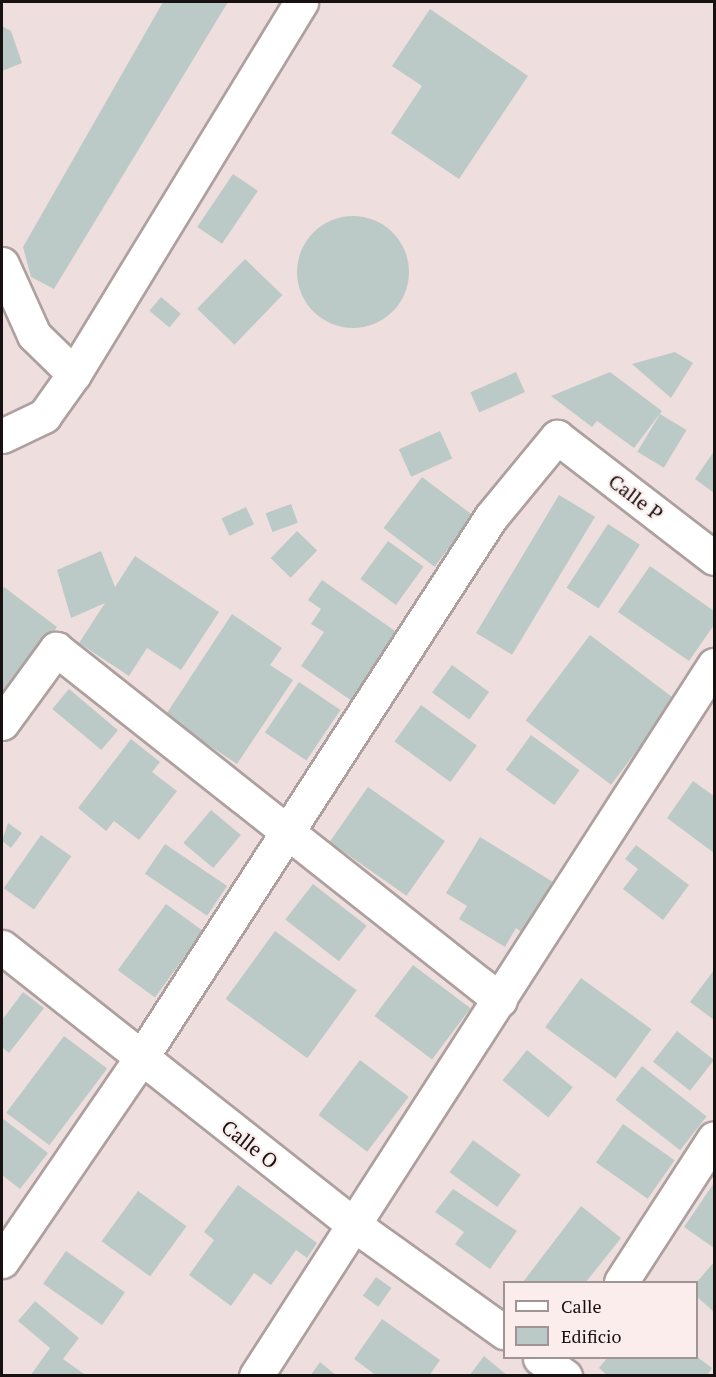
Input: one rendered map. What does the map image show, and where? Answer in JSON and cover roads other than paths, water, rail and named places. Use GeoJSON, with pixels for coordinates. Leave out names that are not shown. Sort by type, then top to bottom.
{"type":"FeatureCollection","features":[{"type":"Feature","properties":{"kind":"street"},"geometry":{"type":"LineString","coordinates":[[2,436],[44,416],[74,374],[301,2]]}},
{"type":"Feature","properties":{"kind":"street"},"geometry":{"type":"LineString","coordinates":[[2,264],[34,335],[74,374]]}},
{"type":"Feature","properties":{"kind":"street","name":"Calle P"},"geometry":{"type":"LineString","coordinates":[[286,832],[491,517],[557,437],[714,558]]}},
{"type":"Feature","properties":{"kind":"street"},"geometry":{"type":"LineString","coordinates":[[2,723],[56,649],[500,1000]]}},
{"type":"Feature","properties":{"kind":"street"},"geometry":{"type":"LineString","coordinates":[[256,1376],[714,665]]}},
{"type":"Feature","properties":{"kind":"street"},"geometry":{"type":"LineString","coordinates":[[6,1246],[141,1058],[286,832]]}},
{"type":"Feature","properties":{"kind":"street","name":"Calle O"},"geometry":{"type":"LineString","coordinates":[[2,948],[353,1224],[503,1331]]}},
{"type":"Feature","properties":{"kind":"street"},"geometry":{"type":"LineString","coordinates":[[622,1281],[714,1138]]}}]}
